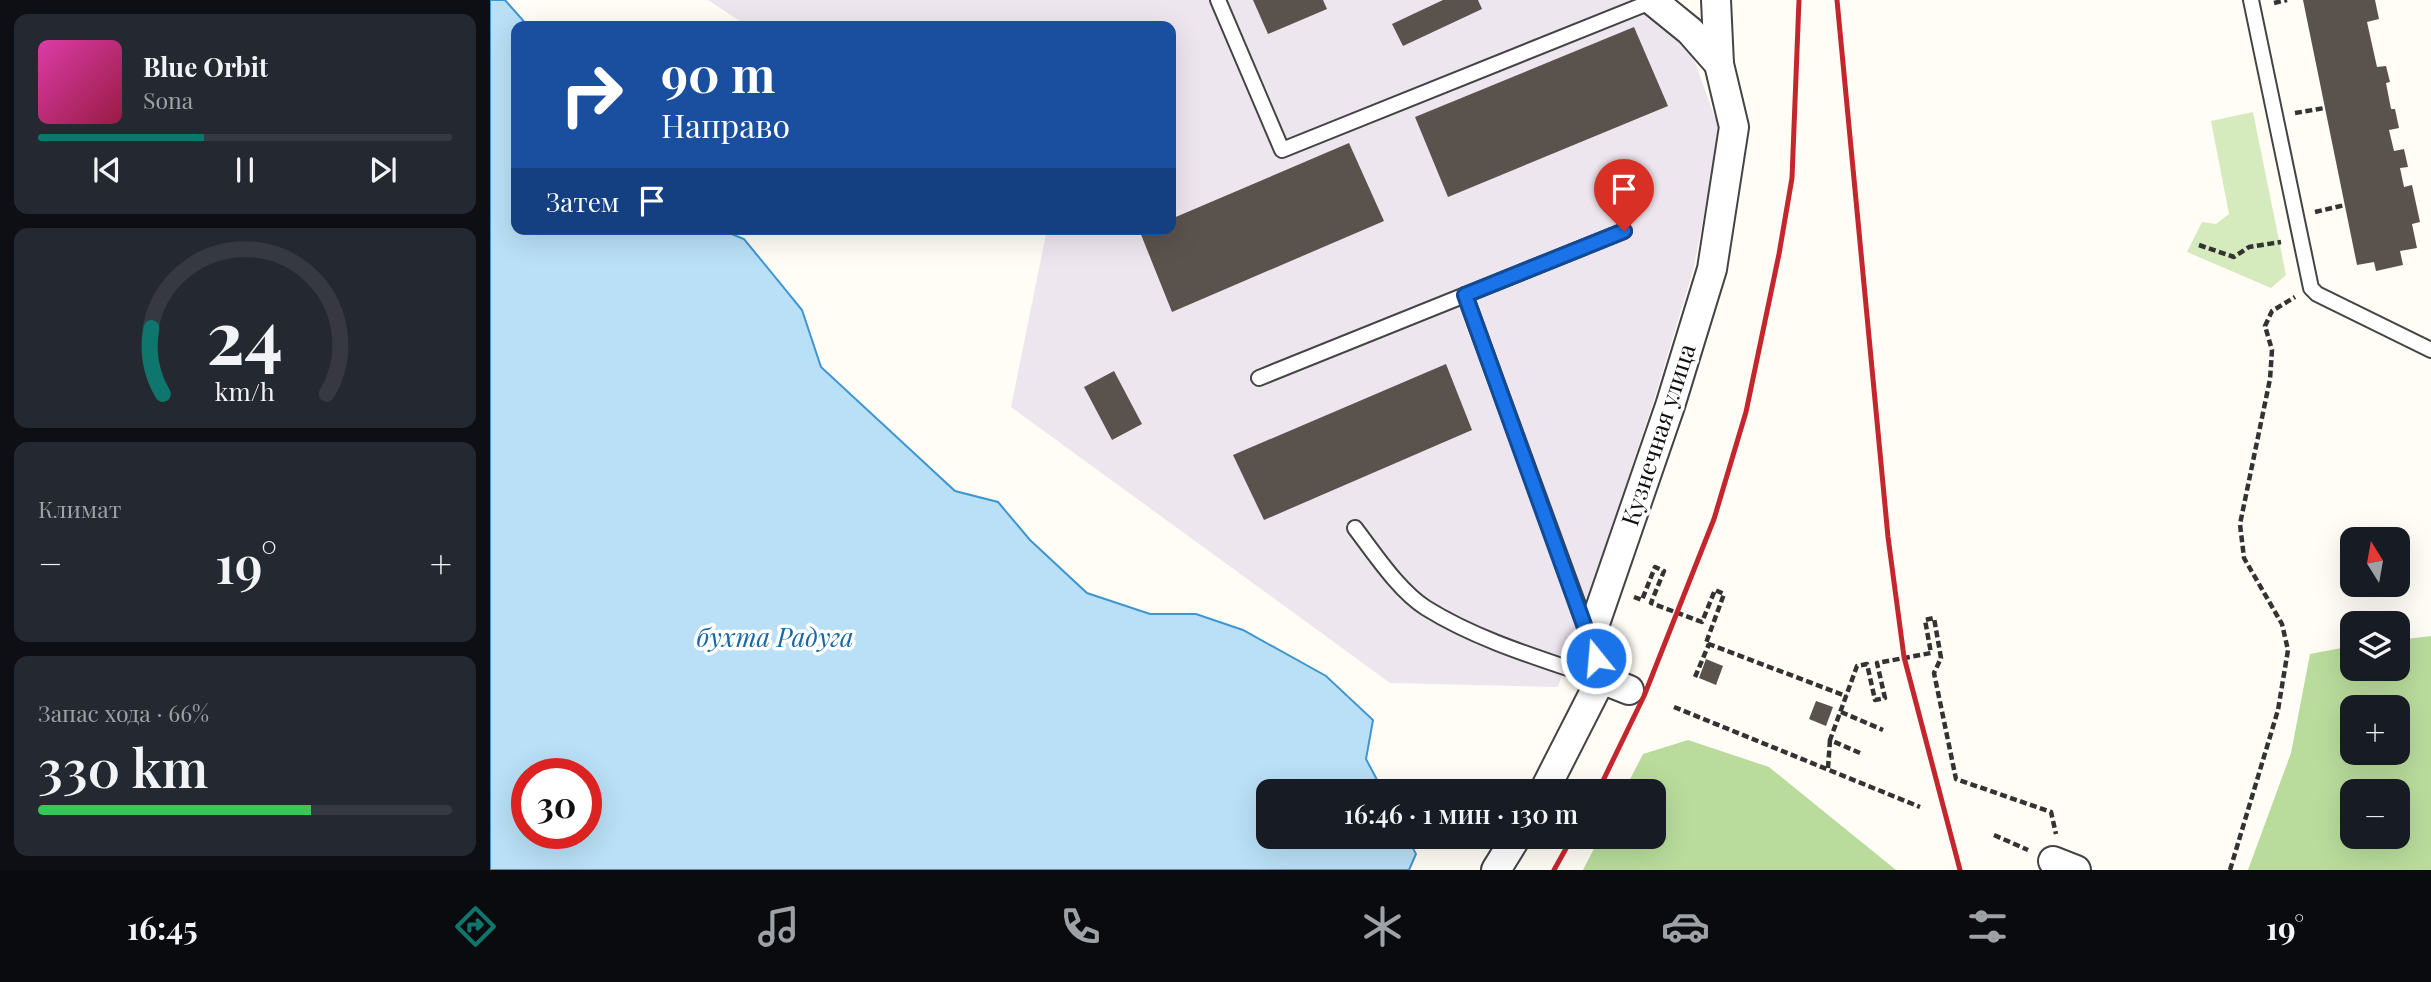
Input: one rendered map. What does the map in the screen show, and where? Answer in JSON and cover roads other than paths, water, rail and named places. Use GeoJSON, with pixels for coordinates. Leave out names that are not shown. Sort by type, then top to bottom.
{"type":"FeatureCollection","features":[{"type":"Feature","properties":{"kind":"street","name":"Кузнечная улица"},"geometry":{"type":"LineString","coordinates":[[1590,638],[1670,406],[1712,269],[1734,127],[1720,64],[1716,0]]}},
{"type":"Feature","properties":{"kind":"street","name":"Кузнечная улица"},"geometry":{"type":"LineString","coordinates":[[1653,1],[1690,31],[1720,64]]}},
{"type":"Feature","properties":{"kind":"street"},"geometry":{"type":"LineString","coordinates":[[1551,779],[1601,679],[1590,638]]}},
{"type":"Feature","properties":{"kind":"street"},"geometry":{"type":"LineString","coordinates":[[1601,679],[1629,690]]}},
{"type":"Feature","properties":{"kind":"street"},"geometry":{"type":"LineString","coordinates":[[1496,870],[1509,849]]}},
{"type":"Feature","properties":{"kind":"lane"},"geometry":{"type":"LineString","coordinates":[[1217,0],[1282,150],[1653,1]]}},
{"type":"Feature","properties":{"kind":"lane"},"geometry":{"type":"LineString","coordinates":[[2251,0],[2311,288],[2317,294],[2431,350]]}},
{"type":"Feature","properties":{"kind":"lane"},"geometry":{"type":"LineString","coordinates":[[1259,378],[1624,231]]}},
{"type":"Feature","properties":{"kind":"lane"},"geometry":{"type":"LineString","coordinates":[[1465,295],[1590,638]]}},
{"type":"Feature","properties":{"kind":"lane"},"geometry":{"type":"LineString","coordinates":[[1355,528],[1388,570],[1424,607],[1497,643],[1601,679]]}},
{"type":"Feature","properties":{"kind":"water","name":"бухта Радуга"},"geometry":{"type":"Polygon","coordinates":[[[490,0],[505,0],[524,21],[511,21],[511,235],[734,235],[744,239],[802,310],[821,367],[955,491],[998,502],[1030,540],[1087,593],[1150,614],[1196,614],[1243,630],[1326,676],[1373,720],[1366,759],[1377,779],[1256,779],[1256,849],[1413,849],[1416,854],[1409,870],[490,870],[490,0]]]}},
{"type":"Feature","properties":{"kind":"railway"},"geometry":{"type":"LineString","coordinates":[[1604,779],[1644,696],[1714,519],[1746,412],[1792,178],[1799,0]]}},
{"type":"Feature","properties":{"kind":"railway"},"geometry":{"type":"LineString","coordinates":[[1837,0],[1888,537],[1904,657],[1960,870]]}},
{"type":"Feature","properties":{"kind":"railway"},"geometry":{"type":"LineString","coordinates":[[1554,870],[1566,849]]}}]}
